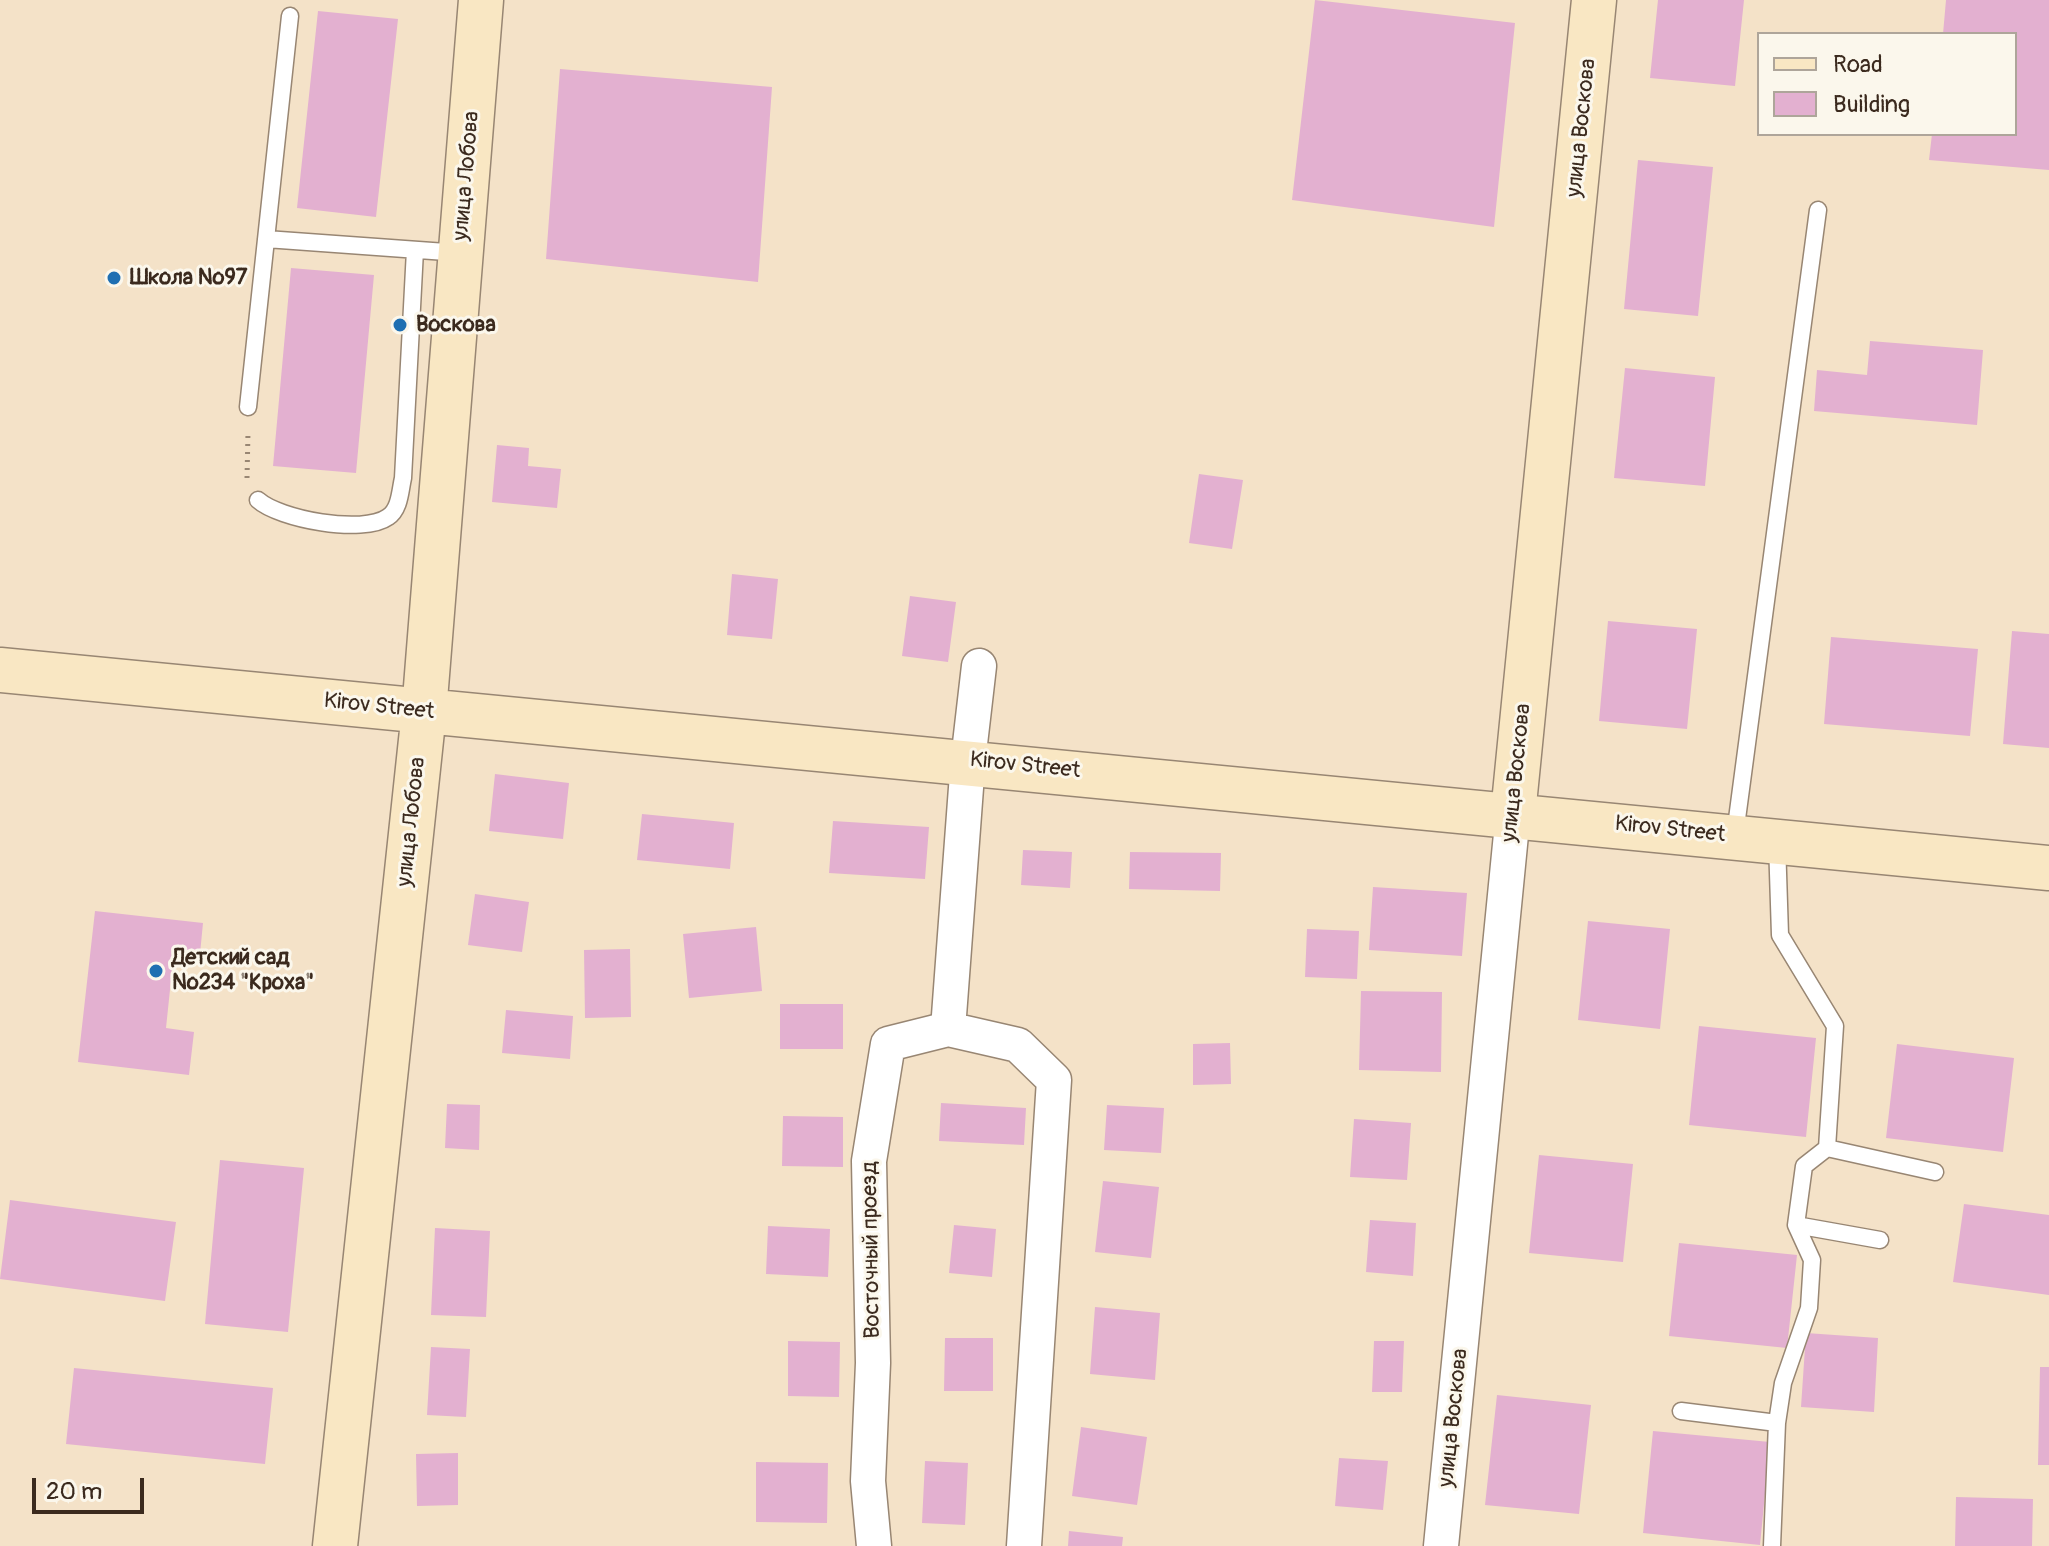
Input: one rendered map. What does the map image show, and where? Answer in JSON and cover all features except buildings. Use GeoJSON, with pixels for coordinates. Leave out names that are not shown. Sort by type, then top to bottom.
{"type":"FeatureCollection","features":[{"type":"Feature","properties":{"kind":"street","name":"улица Лобова"},"geometry":{"type":"LineString","coordinates":[[335,1546],[424,712],[481,0]]}},
{"type":"Feature","properties":{"kind":"street","name":"улица Воскова"},"geometry":{"type":"LineString","coordinates":[[1441,1546],[1594,0]]}},
{"type":"Feature","properties":{"kind":"street"},"geometry":{"type":"LineString","coordinates":[[979,666],[968,761],[948,1029],[1018,1045],[1054,1080],[1024,1546]]}},
{"type":"Feature","properties":{"kind":"street","name":"Kirov Street"},"geometry":{"type":"LineString","coordinates":[[0,670],[968,761],[2049,868]]}},
{"type":"Feature","properties":{"kind":"street","name":"Восточный проезд"},"geometry":{"type":"LineString","coordinates":[[874,1546],[868,1481],[873,1363],[869,1161],[888,1044],[948,1029]]}},
{"type":"Feature","properties":{"kind":"lane"},"geometry":{"type":"LineString","coordinates":[[248,407],[290,16]]}},
{"type":"Feature","properties":{"kind":"lane"},"geometry":{"type":"LineString","coordinates":[[1735,836],[1818,210]]}},
{"type":"Feature","properties":{"kind":"lane"},"geometry":{"type":"LineString","coordinates":[[266,239],[461,253]]}},
{"type":"Feature","properties":{"kind":"lane"},"geometry":{"type":"LineString","coordinates":[[258,500],[268,510],[286,515],[360,525],[390,517],[398,505],[403,478],[415,250]]}},
{"type":"Feature","properties":{"kind":"lane"},"geometry":{"type":"LineString","coordinates":[[1772,1546],[1777,1423],[1783,1383],[1809,1308],[1812,1260],[1796,1225],[1804,1166],[1827,1148],[1835,1026],[1780,935],[1777,841]]}},
{"type":"Feature","properties":{"kind":"lane"},"geometry":{"type":"LineString","coordinates":[[1827,1148],[1935,1172]]}},
{"type":"Feature","properties":{"kind":"lane"},"geometry":{"type":"LineString","coordinates":[[1796,1225],[1880,1240]]}},
{"type":"Feature","properties":{"kind":"lane"},"geometry":{"type":"LineString","coordinates":[[1681,1411],[1777,1423]]}},
{"type":"Feature","properties":{"kind":"path"},"geometry":{"type":"LineString","coordinates":[[248,407],[247,478],[258,500]]}},
{"type":"Feature","properties":{"kind":"place","name":"Школа №97"},"geometry":{"type":"Point","coordinates":[114,278]}},
{"type":"Feature","properties":{"kind":"place","name":"Воскова"},"geometry":{"type":"Point","coordinates":[400,325]}},
{"type":"Feature","properties":{"kind":"place","name":"Детский сад №234 \"Кроха\""},"geometry":{"type":"Point","coordinates":[156,971]}}]}
